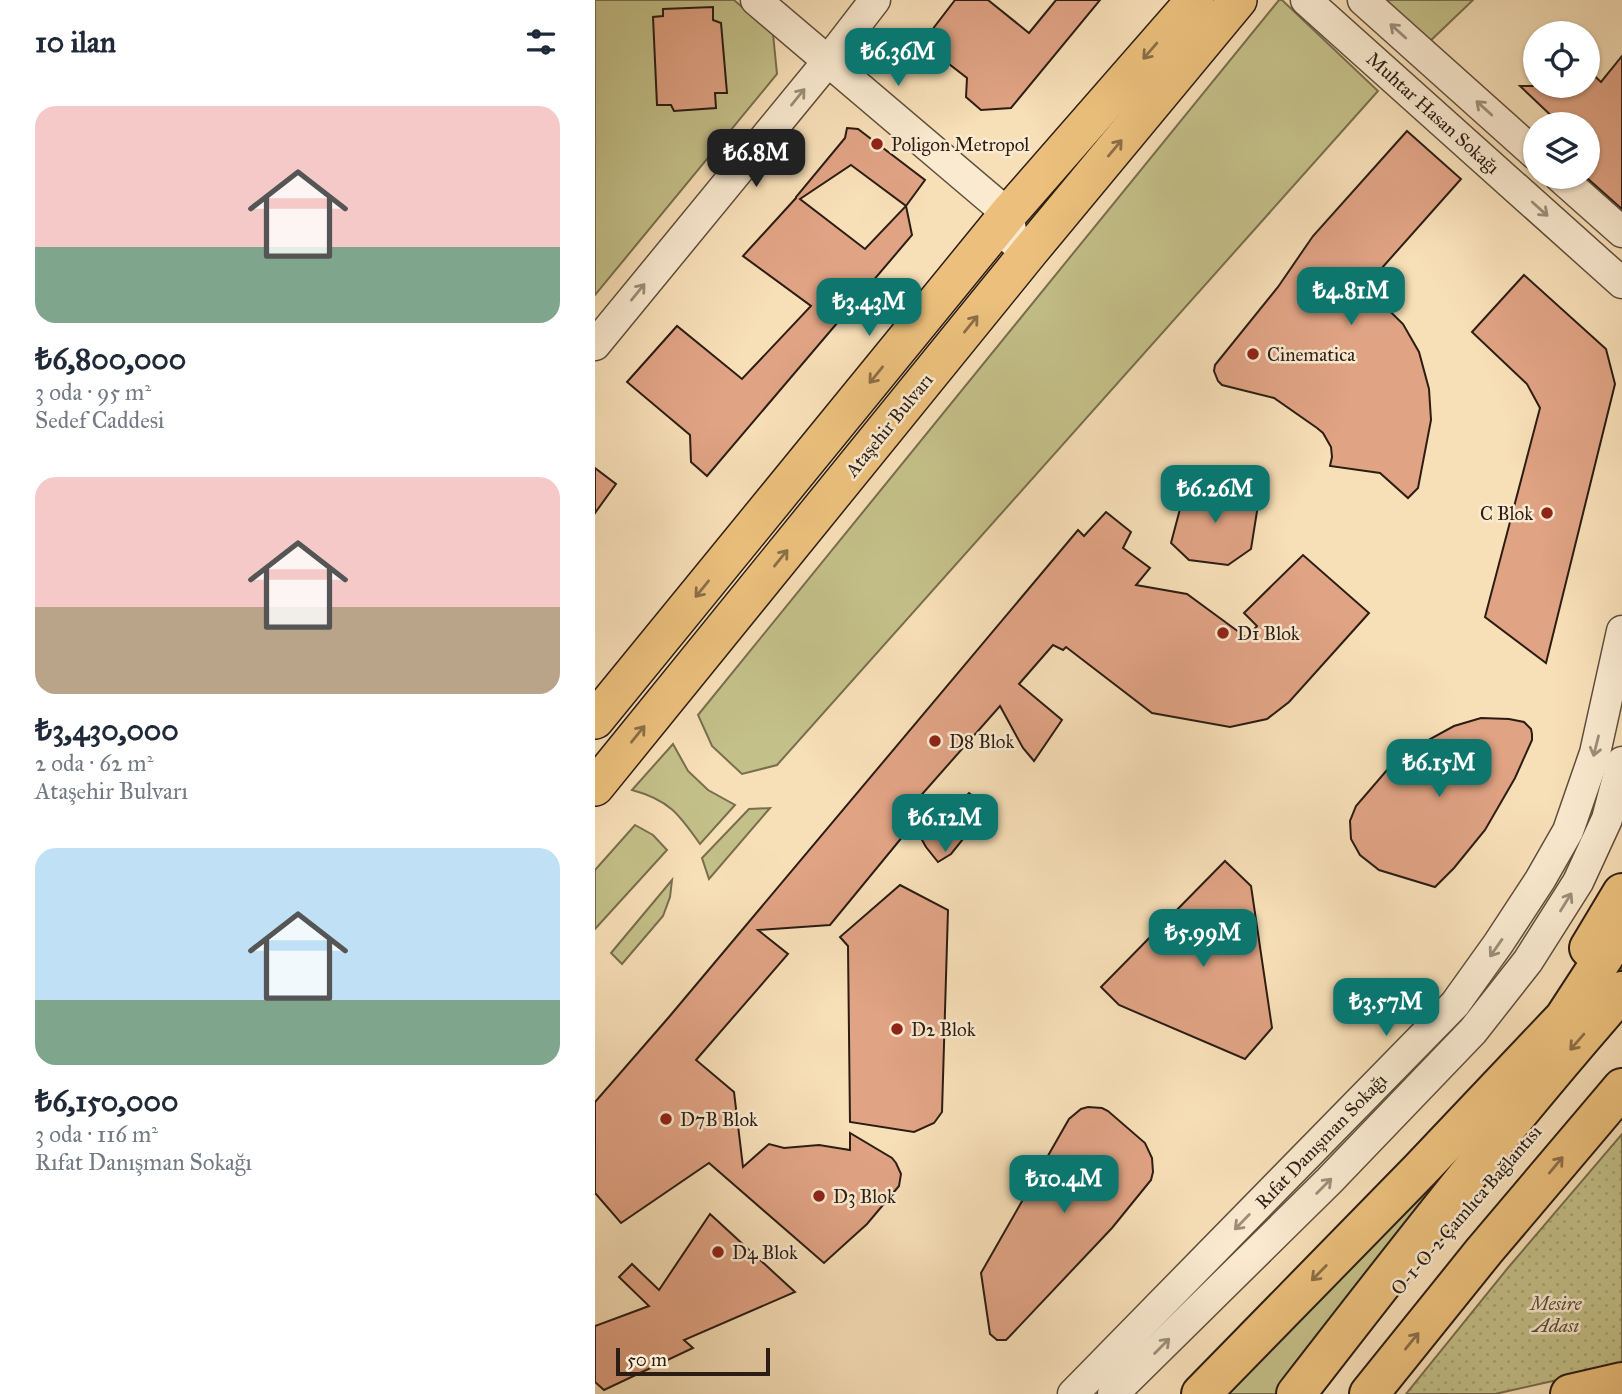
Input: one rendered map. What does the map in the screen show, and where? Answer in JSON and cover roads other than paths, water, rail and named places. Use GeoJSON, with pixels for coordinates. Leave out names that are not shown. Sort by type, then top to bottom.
{"type":"FeatureCollection","features":[{"type":"Feature","properties":{"kind":"highway"},"geometry":{"type":"LineString","coordinates":[[1420,1170],[1553,1007],[1622,892]]}},
{"type":"Feature","properties":{"kind":"highway"},"geometry":{"type":"LineString","coordinates":[[1201,1394],[1420,1170],[1564,1017],[1622,929]]}},
{"type":"Feature","properties":{"kind":"highway"},"geometry":{"type":"LineString","coordinates":[[1296,1394],[1420,1234],[1569,1051],[1622,991]]}},
{"type":"Feature","properties":{"kind":"highway","name":"O-1-O-2 Çamlıca Bağlantısı"},"geometry":{"type":"LineString","coordinates":[[1314,1394],[1396,1291],[1622,1028]]}},
{"type":"Feature","properties":{"kind":"highway","name":"O-1-O-2 Çamlıca Bağlantısı"},"geometry":{"type":"LineString","coordinates":[[1369,1394],[1484,1251],[1622,1088]]}},
{"type":"Feature","properties":{"kind":"highway"},"geometry":{"type":"LineString","coordinates":[[1570,1394],[1622,1382]]}},
{"type":"Feature","properties":{"kind":"main road"},"geometry":{"type":"LineString","coordinates":[[595,720],[1008,214],[1195,0]]}},
{"type":"Feature","properties":{"kind":"main road","name":"Ataşehir Bulvarı"},"geometry":{"type":"LineString","coordinates":[[595,787],[1238,0]]}},
{"type":"Feature","properties":{"kind":"street"},"geometry":{"type":"LineString","coordinates":[[756,0],[1008,214],[1013,240],[1030,252]]}},
{"type":"Feature","properties":{"kind":"street"},"geometry":{"type":"LineString","coordinates":[[595,345],[875,0]]}},
{"type":"Feature","properties":{"kind":"street","name":"Muhtar Hasan Sokağı"},"geometry":{"type":"LineString","coordinates":[[1306,0],[1622,282]]}},
{"type":"Feature","properties":{"kind":"street","name":"Muhtar Hasan Sokağı"},"geometry":{"type":"LineString","coordinates":[[1363,0],[1523,143]]}},
{"type":"Feature","properties":{"kind":"street"},"geometry":{"type":"LineString","coordinates":[[1574,189],[1622,232]]}},
{"type":"Feature","properties":{"kind":"street","name":"Rıfat Danışman Sokağı"},"geometry":{"type":"LineString","coordinates":[[1073,1394],[1455,1004],[1540,880],[1568,831],[1595,752],[1622,631]]}},
{"type":"Feature","properties":{"kind":"street","name":"Rıfat Danışman Sokağı"},"geometry":{"type":"LineString","coordinates":[[1113,1394],[1329,1181],[1473,1031],[1528,961],[1578,881],[1607,819],[1622,762]]}},
{"type":"Feature","properties":{"kind":"place","name":"Poligon Metropol"},"geometry":{"type":"Point","coordinates":[877,144]}},
{"type":"Feature","properties":{"kind":"place","name":"Cinematica"},"geometry":{"type":"Point","coordinates":[1253,354]}},
{"type":"Feature","properties":{"kind":"place","name":"C Blok"},"geometry":{"type":"Point","coordinates":[1547,513]}},
{"type":"Feature","properties":{"kind":"place","name":"D1 Blok"},"geometry":{"type":"Point","coordinates":[1223,633]}},
{"type":"Feature","properties":{"kind":"place","name":"D8 Blok"},"geometry":{"type":"Point","coordinates":[935,741]}},
{"type":"Feature","properties":{"kind":"place","name":"D2 Blok"},"geometry":{"type":"Point","coordinates":[897,1029]}},
{"type":"Feature","properties":{"kind":"place","name":"D7B Blok"},"geometry":{"type":"Point","coordinates":[666,1119]}},
{"type":"Feature","properties":{"kind":"place","name":"D3 Blok"},"geometry":{"type":"Point","coordinates":[819,1196]}},
{"type":"Feature","properties":{"kind":"place","name":"D4 Blok"},"geometry":{"type":"Point","coordinates":[718,1252]}},
{"type":"Feature","properties":{"kind":"park label","name":"Mesire Adası"},"geometry":{"type":"Point","coordinates":[1556,1314]}}]}
